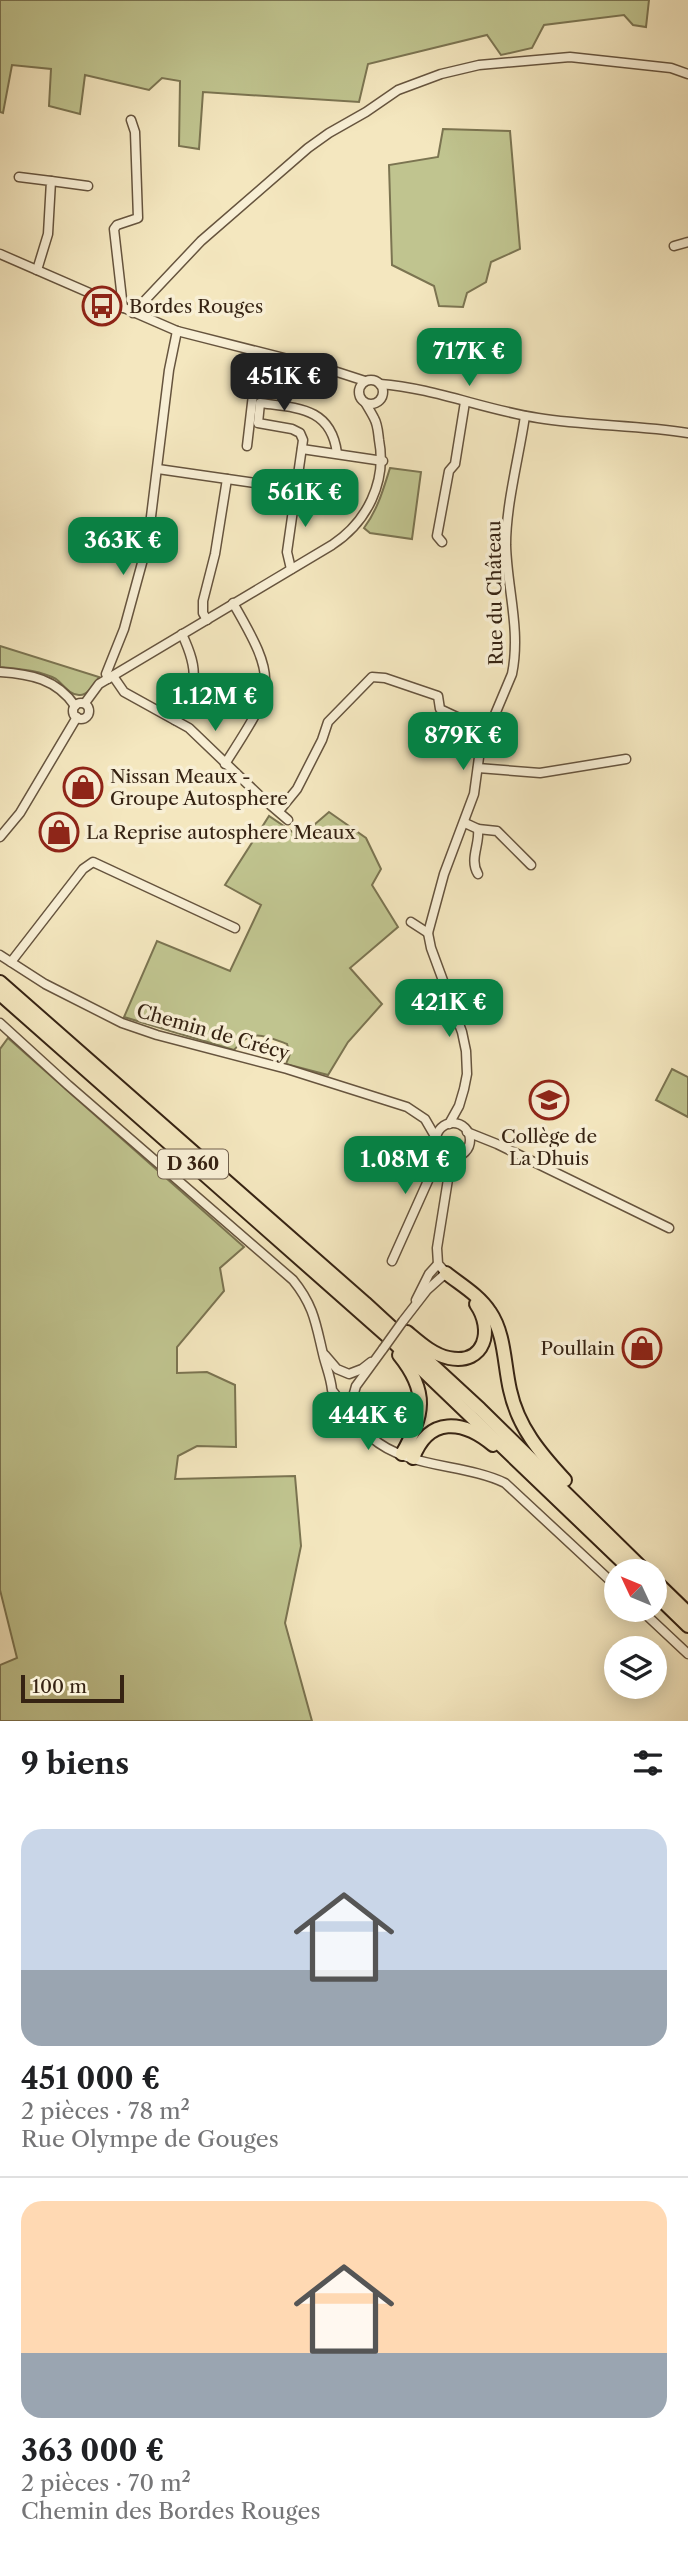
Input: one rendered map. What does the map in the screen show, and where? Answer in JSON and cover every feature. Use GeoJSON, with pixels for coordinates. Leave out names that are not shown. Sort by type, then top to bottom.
{"type":"FeatureCollection","features":[{"type":"Feature","properties":{"kind":"highway","name":"D 360"},"geometry":{"type":"LineString","coordinates":[[0,982],[365,1303],[633,1559]]}},
{"type":"Feature","properties":{"kind":"highway","name":"D 360"},"geometry":{"type":"LineString","coordinates":[[0,994],[386,1335],[620,1559]]}},
{"type":"Feature","properties":{"kind":"highway"},"geometry":{"type":"LineString","coordinates":[[442,1268],[485,1305],[496,1323],[510,1392],[523,1428],[571,1488],[573,1499]]}},
{"type":"Feature","properties":{"kind":"highway"},"geometry":{"type":"LineString","coordinates":[[365,1303],[374,1303],[404,1331],[435,1353],[460,1359],[472,1355],[486,1336],[483,1313],[466,1289]]}},
{"type":"Feature","properties":{"kind":"highway"},"geometry":{"type":"LineString","coordinates":[[386,1335],[389,1346],[410,1370],[421,1398],[420,1415],[407,1456]]}},
{"type":"Feature","properties":{"kind":"highway"},"geometry":{"type":"LineString","coordinates":[[407,1456],[430,1432],[440,1427],[463,1427],[488,1441],[548,1496],[557,1497]]}},
{"type":"Feature","properties":{"kind":"highway"},"geometry":{"type":"LineString","coordinates":[[667,1593],[688,1613]]}},
{"type":"Feature","properties":{"kind":"highway"},"geometry":{"type":"LineString","coordinates":[[667,1606],[688,1626]]}},
{"type":"Feature","properties":{"kind":"street"},"geometry":{"type":"LineString","coordinates":[[133,313],[201,241],[308,148],[398,90],[440,74],[479,65],[570,57],[671,68],[688,74]]}},
{"type":"Feature","properties":{"kind":"street"},"geometry":{"type":"LineString","coordinates":[[123,308],[114,229],[117,225],[138,218],[135,132],[131,120]]}},
{"type":"Feature","properties":{"kind":"street"},"geometry":{"type":"LineString","coordinates":[[19,177],[88,186]]}},
{"type":"Feature","properties":{"kind":"street"},"geometry":{"type":"LineString","coordinates":[[37,270],[48,234],[51,181]]}},
{"type":"Feature","properties":{"kind":"street"},"geometry":{"type":"LineString","coordinates":[[674,246],[688,242]]}},
{"type":"Feature","properties":{"kind":"street"},"geometry":{"type":"LineString","coordinates":[[0,254],[177,331],[365,381],[373,380],[380,384],[525,416],[646,426],[688,433]]}},
{"type":"Feature","properties":{"kind":"street"},"geometry":{"type":"LineString","coordinates":[[177,331],[169,370],[148,541],[124,629],[106,674],[124,692],[189,728],[288,820]]}},
{"type":"Feature","properties":{"kind":"street"},"geometry":{"type":"LineString","coordinates":[[247,446],[258,352]]}},
{"type":"Feature","properties":{"kind":"street"},"geometry":{"type":"LineString","coordinates":[[75,706],[85,703],[99,684],[341,540],[355,526],[369,506],[379,482],[383,461],[375,420],[366,404],[361,400],[358,391],[331,370]]}},
{"type":"Feature","properties":{"kind":"street"},"geometry":{"type":"LineString","coordinates":[[358,391],[365,381]]}},
{"type":"Feature","properties":{"kind":"street"},"geometry":{"type":"LineString","coordinates":[[375,420],[381,398],[380,384]]}},
{"type":"Feature","properties":{"kind":"street"},"geometry":{"type":"LineString","coordinates":[[366,404],[373,405],[381,398],[409,389]]}},
{"type":"Feature","properties":{"kind":"street"},"geometry":{"type":"LineString","coordinates":[[442,542],[438,536],[443,502],[449,471],[455,464],[466,402]]}},
{"type":"Feature","properties":{"kind":"street"},"geometry":{"type":"LineString","coordinates":[[291,569],[287,552],[303,440],[300,433],[292,429],[258,423],[260,403],[298,408],[318,416],[328,425],[335,439],[337,453]]}},
{"type":"Feature","properties":{"kind":"street","name":"Rue du Château"},"geometry":{"type":"LineString","coordinates":[[428,933],[444,874],[474,794],[480,750],[512,674],[513,602],[506,534],[525,416]]}},
{"type":"Feature","properties":{"kind":"street"},"geometry":{"type":"LineString","coordinates":[[302,449],[383,461]]}},
{"type":"Feature","properties":{"kind":"street"},"geometry":{"type":"LineString","coordinates":[[158,469],[297,489]]}},
{"type":"Feature","properties":{"kind":"street"},"geometry":{"type":"LineString","coordinates":[[207,620],[203,613],[203,601],[215,554],[227,479]]}},
{"type":"Feature","properties":{"kind":"street"},"geometry":{"type":"LineString","coordinates":[[225,764],[259,710],[266,688],[261,654],[233,604]]}},
{"type":"Feature","properties":{"kind":"street"},"geometry":{"type":"LineString","coordinates":[[175,720],[190,695],[194,681],[193,661],[182,634]]}},
{"type":"Feature","properties":{"kind":"street"},"geometry":{"type":"LineString","coordinates":[[0,672],[41,678],[58,688],[75,706]]}},
{"type":"Feature","properties":{"kind":"street"},"geometry":{"type":"LineString","coordinates":[[279,811],[297,789],[322,740],[328,722],[372,677],[385,678],[438,696],[440,709],[487,731]]}},
{"type":"Feature","properties":{"kind":"street"},"geometry":{"type":"LineString","coordinates":[[75,706],[74,713],[82,719],[89,715],[85,703]]}},
{"type":"Feature","properties":{"kind":"street"},"geometry":{"type":"LineString","coordinates":[[0,837],[20,813],[77,717]]}},
{"type":"Feature","properties":{"kind":"street"},"geometry":{"type":"LineString","coordinates":[[478,768],[540,773],[626,759]]}},
{"type":"Feature","properties":{"kind":"street"},"geometry":{"type":"LineString","coordinates":[[465,823],[478,829],[497,831],[531,865]]}},
{"type":"Feature","properties":{"kind":"street"},"geometry":{"type":"LineString","coordinates":[[478,829],[479,837],[473,859],[478,874]]}},
{"type":"Feature","properties":{"kind":"street"},"geometry":{"type":"LineString","coordinates":[[11,962],[83,869],[93,862],[234,928]]}},
{"type":"Feature","properties":{"kind":"street"},"geometry":{"type":"LineString","coordinates":[[411,922],[428,933],[466,1051],[467,1074],[459,1107],[436,1138]]}},
{"type":"Feature","properties":{"kind":"street","name":"Chemin de Crécy"},"geometry":{"type":"LineString","coordinates":[[0,955],[70,998],[122,1023],[157,1035],[287,1069],[407,1107],[425,1119],[448,1125]]}},
{"type":"Feature","properties":{"kind":"street"},"geometry":{"type":"LineString","coordinates":[[0,1023],[293,1280],[306,1296],[316,1317],[332,1390],[372,1438],[407,1456],[486,1474],[505,1483],[604,1575]]}},
{"type":"Feature","properties":{"kind":"street"},"geometry":{"type":"LineString","coordinates":[[425,1119],[436,1138],[449,1173]]}},
{"type":"Feature","properties":{"kind":"street"},"geometry":{"type":"LineString","coordinates":[[448,1125],[459,1125],[487,1142],[498,1144],[669,1228]]}},
{"type":"Feature","properties":{"kind":"street"},"geometry":{"type":"LineString","coordinates":[[467,1132],[470,1141],[467,1150]]}},
{"type":"Feature","properties":{"kind":"street"},"geometry":{"type":"LineString","coordinates":[[442,1154],[458,1156],[487,1142]]}},
{"type":"Feature","properties":{"kind":"street"},"geometry":{"type":"LineString","coordinates":[[338,1396],[347,1398],[355,1390],[442,1268],[437,1248],[449,1173],[458,1156]]}},
{"type":"Feature","properties":{"kind":"street"},"geometry":{"type":"LineString","coordinates":[[392,1261],[431,1174],[449,1173]]}},
{"type":"Feature","properties":{"kind":"street"},"geometry":{"type":"LineString","coordinates":[[322,1348],[331,1363],[354,1378],[352,1400],[355,1419]]}},
{"type":"Feature","properties":{"kind":"street"},"geometry":{"type":"LineString","coordinates":[[332,1381],[337,1375],[362,1369],[376,1358]]}},
{"type":"Feature","properties":{"kind":"street"},"geometry":{"type":"LineString","coordinates":[[654,1622],[688,1654]]}},
{"type":"Feature","properties":{"kind":"green space"},"geometry":{"type":"Polygon","coordinates":[[[0,0],[649,0],[646,27],[633,25],[624,15],[544,25],[532,48],[501,55],[487,35],[368,64],[359,102],[203,92],[199,149],[179,146],[180,81],[162,78],[149,90],[85,75],[80,114],[49,106],[51,69],[12,65],[3,113],[0,112],[0,0]]]}},
{"type":"Feature","properties":{"kind":"green space"},"geometry":{"type":"Polygon","coordinates":[[[443,129],[510,131],[520,249],[491,262],[486,282],[467,293],[463,307],[439,306],[434,286],[392,265],[389,165],[438,157],[443,129]]]}},
{"type":"Feature","properties":{"kind":"green space"},"geometry":{"type":"Polygon","coordinates":[[[390,468],[421,472],[412,539],[370,533],[364,528],[377,506],[390,468]]]}},
{"type":"Feature","properties":{"kind":"green space"},"geometry":{"type":"Polygon","coordinates":[[[0,646],[99,677],[88,692],[75,695],[49,676],[28,670],[0,667],[0,646]]]}},
{"type":"Feature","properties":{"kind":"green space"},"geometry":{"type":"Polygon","coordinates":[[[329,812],[366,838],[381,869],[372,885],[398,927],[350,968],[382,1004],[348,1042],[328,1075],[286,1064],[290,1054],[287,1044],[271,1038],[252,1036],[234,1050],[124,1017],[157,941],[230,971],[261,905],[225,885],[269,816],[300,837],[329,812]]]}},
{"type":"Feature","properties":{"kind":"green space"},"geometry":{"type":"Polygon","coordinates":[[[8,1038],[244,1247],[220,1268],[224,1291],[177,1347],[177,1373],[207,1372],[235,1385],[236,1447],[197,1446],[178,1456],[175,1479],[295,1476],[301,1546],[285,1623],[312,1721],[0,1721],[0,1665],[17,1658],[0,1590],[0,1049],[8,1038]]]}},
{"type":"Feature","properties":{"kind":"green space"},"geometry":{"type":"Polygon","coordinates":[[[672,1069],[688,1077],[688,1117],[656,1100],[672,1069]]]}},
{"type":"Feature","properties":{"kind":"place","name":"Bordes Rouges"},"geometry":{"type":"Point","coordinates":[102,306]}},
{"type":"Feature","properties":{"kind":"place","name":"Nissan Meaux - Groupe Autosphere"},"geometry":{"type":"Point","coordinates":[83,787]}},
{"type":"Feature","properties":{"kind":"place","name":"La Reprise autosphere Meaux"},"geometry":{"type":"Point","coordinates":[59,832]}},
{"type":"Feature","properties":{"kind":"place","name":"Collège de La Dhuis"},"geometry":{"type":"Point","coordinates":[549,1100]}},
{"type":"Feature","properties":{"kind":"place","name":"Poullain"},"geometry":{"type":"Point","coordinates":[642,1348]}}]}
